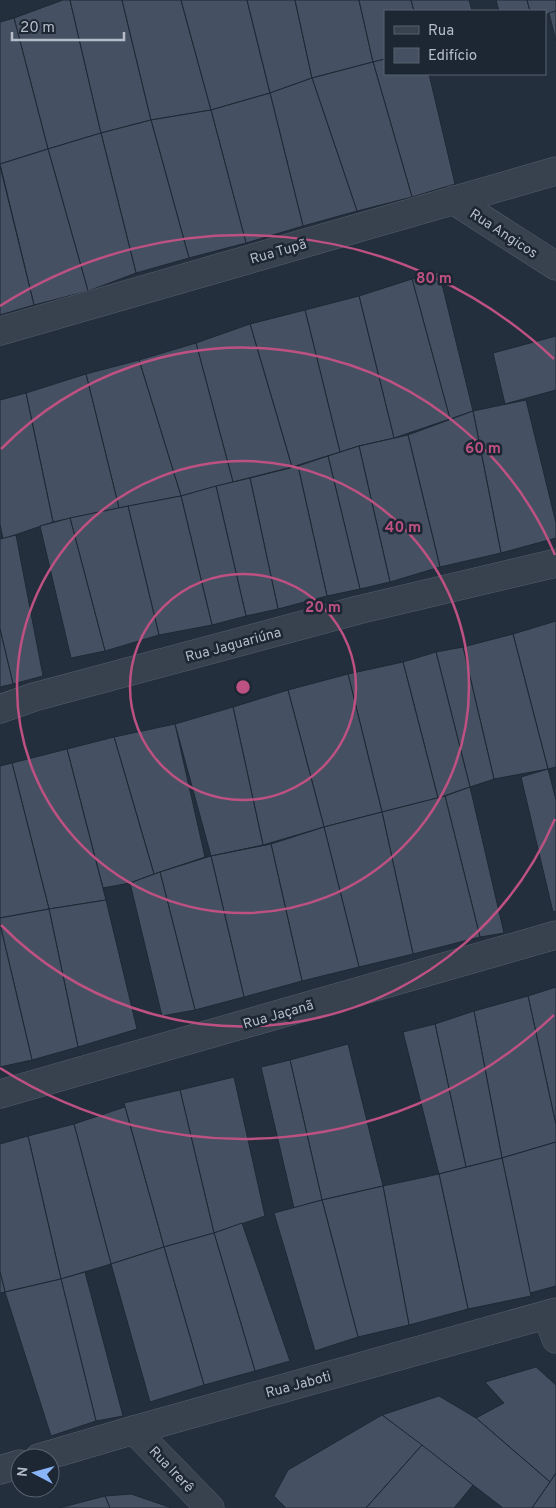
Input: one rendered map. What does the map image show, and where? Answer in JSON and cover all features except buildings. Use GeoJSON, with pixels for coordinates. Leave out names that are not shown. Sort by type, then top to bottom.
{"type":"FeatureCollection","features":[{"type":"Feature","properties":{"kind":"street","name":"Rua Tupã"},"geometry":{"type":"LineString","coordinates":[[0,331],[556,171]]}},
{"type":"Feature","properties":{"kind":"street","name":"Rua Angicos"},"geometry":{"type":"LineString","coordinates":[[453,200],[556,266]]}},
{"type":"Feature","properties":{"kind":"street","name":"Rua Jaguariúna"},"geometry":{"type":"LineString","coordinates":[[0,709],[34,697],[358,610],[556,563]]}},
{"type":"Feature","properties":{"kind":"street","name":"Rua Jaçanã"},"geometry":{"type":"LineString","coordinates":[[0,1094],[556,935]]}},
{"type":"Feature","properties":{"kind":"street","name":"Rua Jaboti"},"geometry":{"type":"LineString","coordinates":[[60,1452],[134,1430],[553,1322]]}},
{"type":"Feature","properties":{"kind":"street","name":"Rua Irerê"},"geometry":{"type":"LineString","coordinates":[[134,1430],[210,1508]]}}]}
